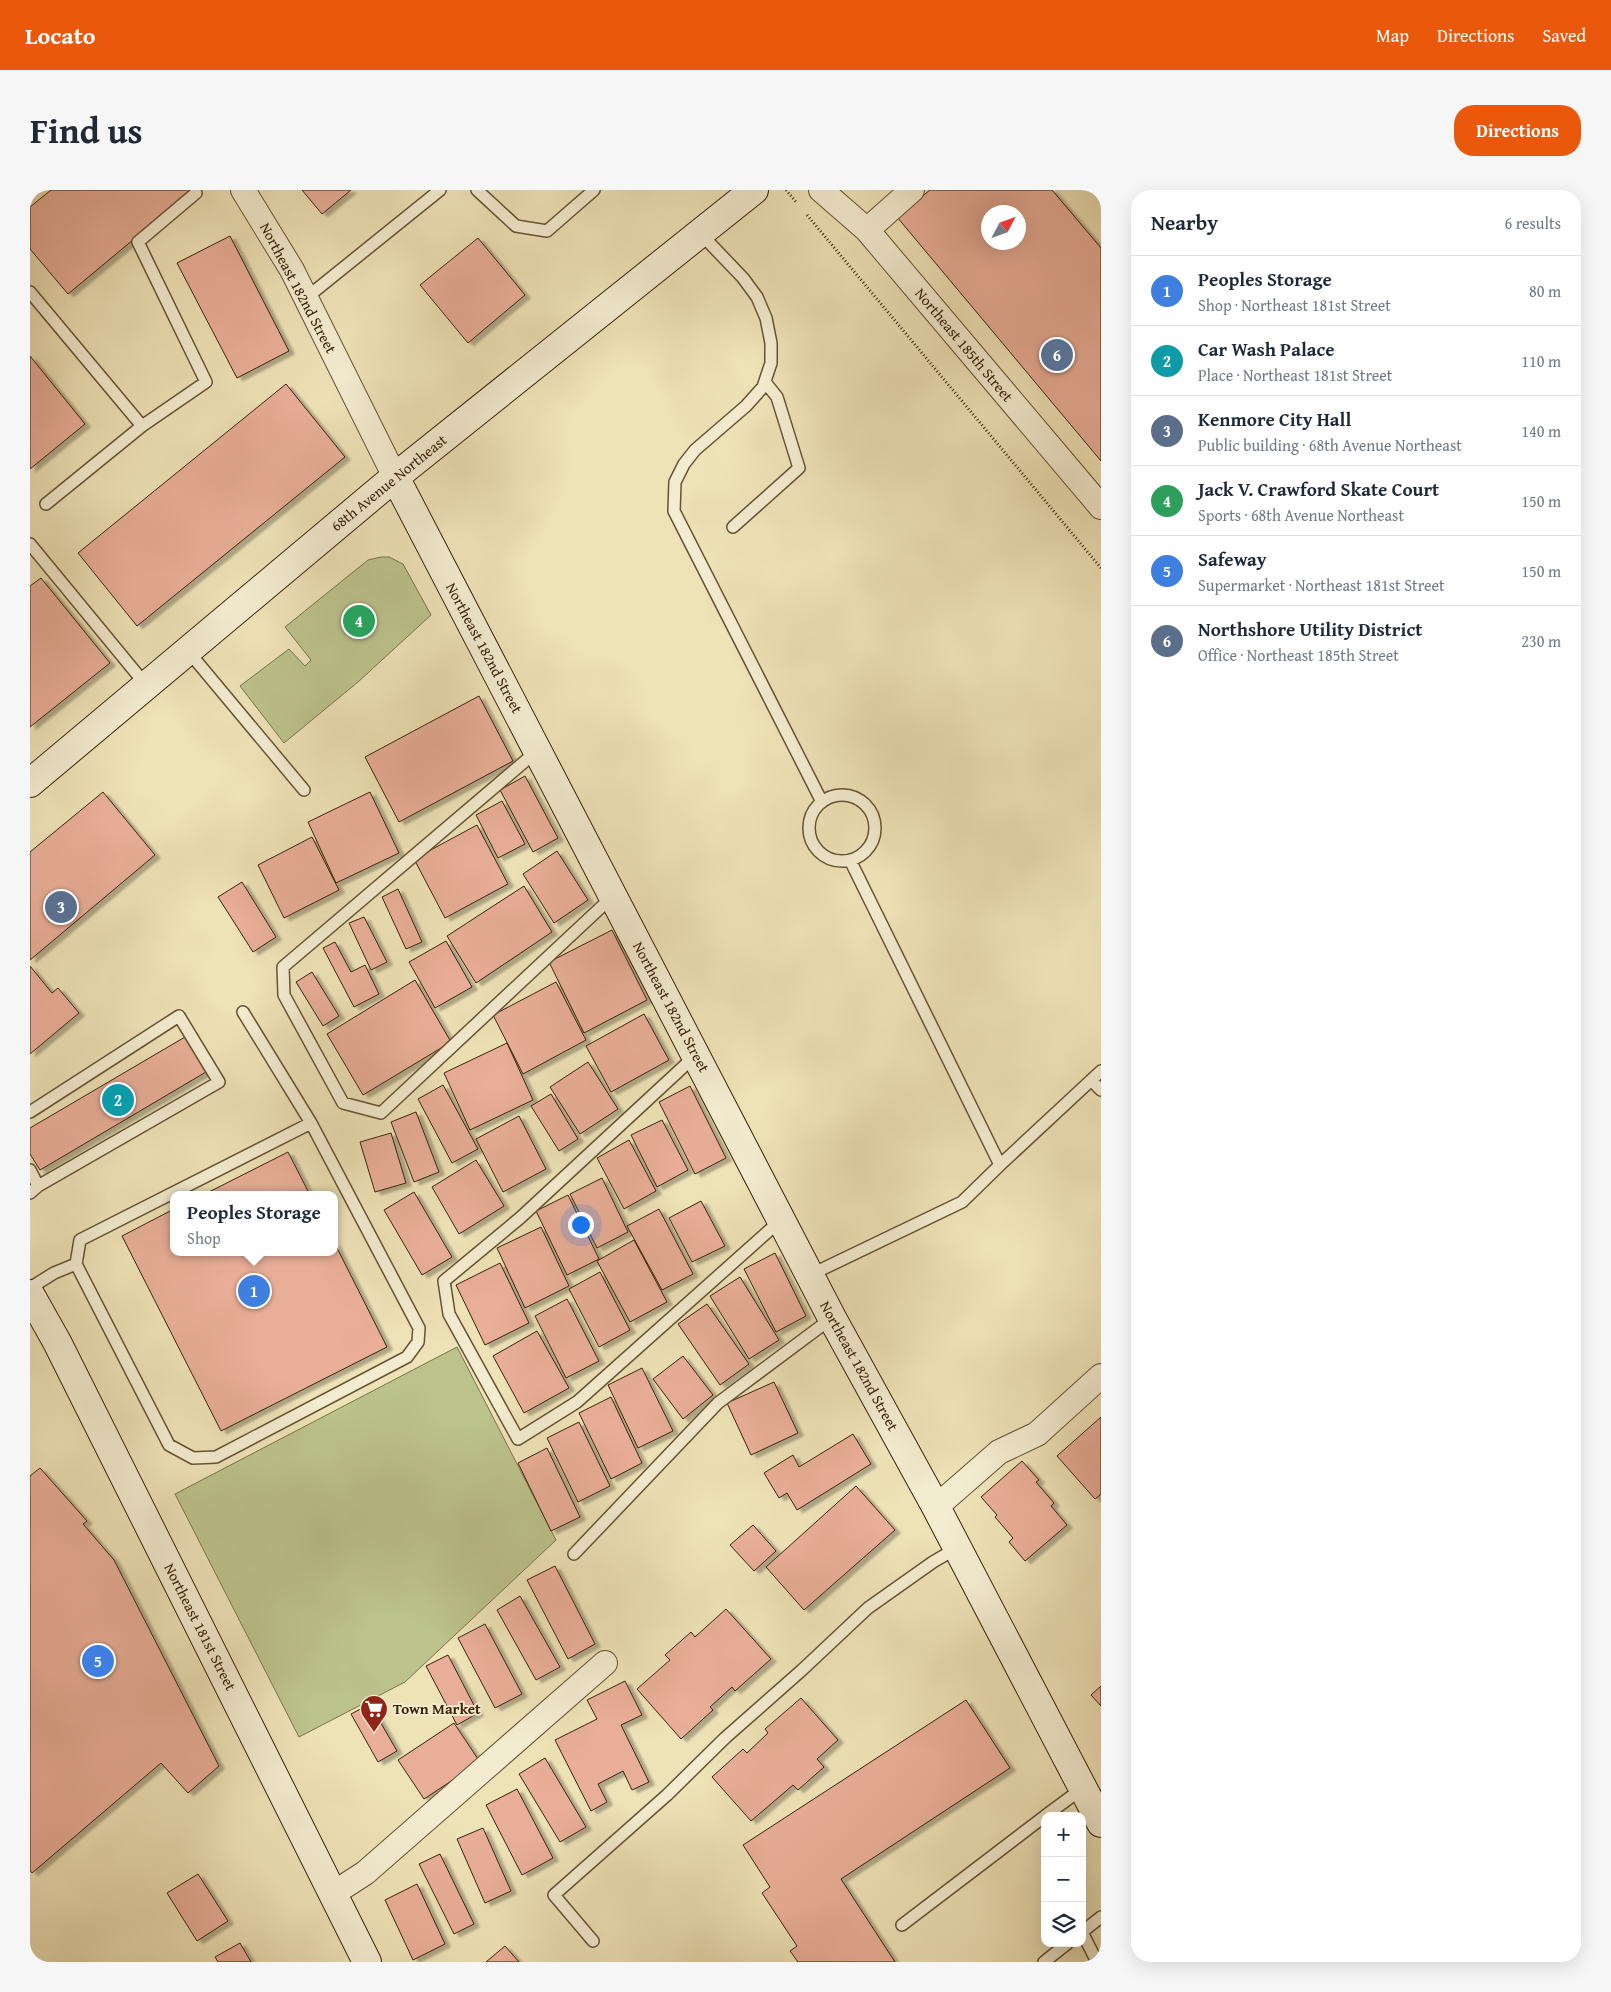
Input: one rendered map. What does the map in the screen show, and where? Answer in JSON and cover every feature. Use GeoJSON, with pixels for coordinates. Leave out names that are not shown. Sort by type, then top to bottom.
{"type":"FeatureCollection","features":[{"type":"Feature","properties":{"kind":"street","name":"Northeast 182nd Street"},"geometry":{"type":"LineString","coordinates":[[243,190],[292,270],[395,478],[832,1318],[936,1507],[1101,1823]]}},
{"type":"Feature","properties":{"kind":"street","name":"68th Avenue Northeast"},"geometry":{"type":"LineString","coordinates":[[30,783],[395,478],[754,190]]}},
{"type":"Feature","properties":{"kind":"street","name":"Northeast 185th Street"},"geometry":{"type":"LineString","coordinates":[[821,190],[867,230],[1101,507]]}},
{"type":"Feature","properties":{"kind":"street"},"geometry":{"type":"LineString","coordinates":[[867,230],[912,190]]}},
{"type":"Feature","properties":{"kind":"street","name":"Northeast 181st Street"},"geometry":{"type":"LineString","coordinates":[[35,1311],[334,1893],[367,1962]]}},
{"type":"Feature","properties":{"kind":"street"},"geometry":{"type":"LineString","coordinates":[[936,1507],[999,1452],[1036,1434],[1101,1376]]}},
{"type":"Feature","properties":{"kind":"street"},"geometry":{"type":"LineString","coordinates":[[334,1893],[365,1873],[605,1663]]}},
{"type":"Feature","properties":{"kind":"lane"},"geometry":{"type":"LineString","coordinates":[[306,298],[440,190]]}},
{"type":"Feature","properties":{"kind":"lane"},"geometry":{"type":"LineString","coordinates":[[477,190],[516,226],[547,231],[594,190]]}},
{"type":"Feature","properties":{"kind":"lane"},"geometry":{"type":"LineString","coordinates":[[46,504],[142,426],[206,382],[138,242],[196,193]]}},
{"type":"Feature","properties":{"kind":"lane"},"geometry":{"type":"LineString","coordinates":[[700,233],[744,278],[757,297],[766,318],[771,343],[771,362],[763,387],[746,406],[695,450],[684,464],[675,482],[674,511],[822,802]]}},
{"type":"Feature","properties":{"kind":"lane"},"geometry":{"type":"LineString","coordinates":[[30,292],[142,426]]}},
{"type":"Feature","properties":{"kind":"lane"},"geometry":{"type":"LineString","coordinates":[[733,526],[799,468],[777,397],[765,382]]}},
{"type":"Feature","properties":{"kind":"lane"},"geometry":{"type":"LineString","coordinates":[[30,544],[34,556],[146,685]]}},
{"type":"Feature","properties":{"kind":"lane"},"geometry":{"type":"LineString","coordinates":[[187,650],[304,790]]}},
{"type":"Feature","properties":{"kind":"lane"},"geometry":{"type":"LineString","coordinates":[[537,751],[283,967],[284,995],[343,1103],[382,1113],[613,896]]}},
{"type":"Feature","properties":{"kind":"lane"},"geometry":{"type":"LineString","coordinates":[[832,797],[853,798],[862,803],[870,811],[874,821],[875,832],[872,842],[857,858],[850,860],[835,861],[825,856],[811,840],[809,830],[810,819],[822,802],[832,797]]}},
{"type":"Feature","properties":{"kind":"lane"},"geometry":{"type":"LineString","coordinates":[[850,860],[1000,1165]]}},
{"type":"Feature","properties":{"kind":"lane"},"geometry":{"type":"LineString","coordinates":[[170,1194],[80,1240],[76,1264],[169,1445],[193,1458],[216,1457],[408,1357],[418,1342],[420,1328],[311,1123],[242,1012]]}},
{"type":"Feature","properties":{"kind":"lane"},"geometry":{"type":"LineString","coordinates":[[30,1112],[180,1016],[219,1082],[34,1190],[30,1170]]}},
{"type":"Feature","properties":{"kind":"lane"},"geometry":{"type":"LineString","coordinates":[[696,1055],[520,1218],[444,1281],[450,1314],[518,1439],[577,1402],[782,1220]]}},
{"type":"Feature","properties":{"kind":"lane"},"geometry":{"type":"LineString","coordinates":[[810,1275],[962,1202],[1101,1071]]}},
{"type":"Feature","properties":{"kind":"lane"},"geometry":{"type":"LineString","coordinates":[[1091,1080],[1101,1090]]}},
{"type":"Feature","properties":{"kind":"lane"},"geometry":{"type":"LineString","coordinates":[[177,1191],[311,1123]]}},
{"type":"Feature","properties":{"kind":"lane"},"geometry":{"type":"LineString","coordinates":[[30,1288],[54,1273],[76,1264]]}},
{"type":"Feature","properties":{"kind":"lane"},"geometry":{"type":"LineString","coordinates":[[574,1554],[718,1403],[832,1318]]}},
{"type":"Feature","properties":{"kind":"lane"},"geometry":{"type":"LineString","coordinates":[[593,1941],[554,1895],[666,1795],[725,1738],[868,1608],[933,1562],[957,1548]]}},
{"type":"Feature","properties":{"kind":"lane"},"geometry":{"type":"LineString","coordinates":[[1050,1812],[1083,1788]]}},
{"type":"Feature","properties":{"kind":"lane"},"geometry":{"type":"LineString","coordinates":[[902,1925],[1041,1819]]}},
{"type":"Feature","properties":{"kind":"lane"},"geometry":{"type":"LineString","coordinates":[[1086,1929],[1101,1917]]}},
{"type":"Feature","properties":{"kind":"lane"},"geometry":{"type":"LineString","coordinates":[[1086,1940],[1097,1962]]}},
{"type":"Feature","properties":{"kind":"lane"},"geometry":{"type":"LineString","coordinates":[[1044,1962],[1063,1947]]}},
{"type":"Feature","properties":{"kind":"path"},"geometry":{"type":"LineString","coordinates":[[786,190],[798,205]]}},
{"type":"Feature","properties":{"kind":"path"},"geometry":{"type":"LineString","coordinates":[[805,213],[1101,568]]}},
{"type":"Feature","properties":{"kind":"green space"},"geometry":{"type":"Polygon","coordinates":[[[389,557],[403,564],[431,615],[358,682],[284,743],[240,686],[289,649],[305,666],[311,660],[285,627],[368,560],[389,557]]]}},
{"type":"Feature","properties":{"kind":"green space"},"geometry":{"type":"Polygon","coordinates":[[[457,1347],[556,1540],[405,1682],[299,1737],[175,1494],[457,1347]]]}},
{"type":"Feature","properties":{"kind":"building"},"geometry":{"type":"Polygon","coordinates":[[[51,190],[193,190],[68,294],[30,249],[30,207],[51,190]]]}},
{"type":"Feature","properties":{"kind":"building"},"geometry":{"type":"Polygon","coordinates":[[[302,190],[351,190],[322,214],[302,190]]]}},
{"type":"Feature","properties":{"kind":"building"},"geometry":{"type":"Polygon","coordinates":[[[930,190],[1052,190],[1101,248],[1101,461],[897,217],[930,190]]]}},
{"type":"Feature","properties":{"kind":"building"},"geometry":{"type":"Polygon","coordinates":[[[230,236],[289,351],[237,378],[177,263],[230,236]]]}},
{"type":"Feature","properties":{"kind":"building"},"geometry":{"type":"Polygon","coordinates":[[[478,238],[525,295],[468,343],[420,285],[478,238]]]}},
{"type":"Feature","properties":{"kind":"building"},"geometry":{"type":"Polygon","coordinates":[[[30,356],[85,424],[30,469],[30,356]]]}},
{"type":"Feature","properties":{"kind":"building"},"geometry":{"type":"Polygon","coordinates":[[[286,384],[345,457],[137,626],[78,553],[286,384]]]}},
{"type":"Feature","properties":{"kind":"building"},"geometry":{"type":"Polygon","coordinates":[[[41,578],[110,663],[30,727],[30,586],[41,578]]]}},
{"type":"Feature","properties":{"kind":"building"},"geometry":{"type":"Polygon","coordinates":[[[479,696],[513,761],[399,822],[365,757],[479,696]]]}},
{"type":"Feature","properties":{"kind":"building"},"geometry":{"type":"Polygon","coordinates":[[[525,776],[558,838],[533,852],[500,790],[525,776]]]}},
{"type":"Feature","properties":{"kind":"building"},"geometry":{"type":"Polygon","coordinates":[[[103,792],[155,855],[30,960],[30,852],[103,792]]]}},
{"type":"Feature","properties":{"kind":"building"},"geometry":{"type":"Polygon","coordinates":[[[370,792],[399,853],[336,883],[308,822],[370,792]]]}},
{"type":"Feature","properties":{"kind":"building"},"geometry":{"type":"Polygon","coordinates":[[[502,801],[525,844],[498,858],[476,815],[502,801]]]}},
{"type":"Feature","properties":{"kind":"building"},"geometry":{"type":"Polygon","coordinates":[[[477,825],[508,884],[445,918],[414,859],[477,825]]]}},
{"type":"Feature","properties":{"kind":"building"},"geometry":{"type":"Polygon","coordinates":[[[312,837],[339,890],[284,918],[258,865],[312,837]]]}},
{"type":"Feature","properties":{"kind":"building"},"geometry":{"type":"Polygon","coordinates":[[[557,851],[588,900],[554,923],[523,874],[557,851]]]}},
{"type":"Feature","properties":{"kind":"building"},"geometry":{"type":"Polygon","coordinates":[[[242,882],[276,937],[253,952],[218,897],[242,882]]]}},
{"type":"Feature","properties":{"kind":"building"},"geometry":{"type":"Polygon","coordinates":[[[524,886],[552,932],[476,983],[447,936],[524,886]]]}},
{"type":"Feature","properties":{"kind":"building"},"geometry":{"type":"Polygon","coordinates":[[[398,889],[422,942],[406,949],[382,897],[398,889]]]}},
{"type":"Feature","properties":{"kind":"building"},"geometry":{"type":"Polygon","coordinates":[[[364,917],[387,962],[371,970],[349,923],[364,917]]]}},
{"type":"Feature","properties":{"kind":"building"},"geometry":{"type":"Polygon","coordinates":[[[612,930],[647,1000],[584,1033],[549,962],[612,930]]]}},
{"type":"Feature","properties":{"kind":"building"},"geometry":{"type":"Polygon","coordinates":[[[446,941],[472,987],[435,1008],[409,962],[446,941]]]}},
{"type":"Feature","properties":{"kind":"building"},"geometry":{"type":"Polygon","coordinates":[[[335,942],[351,972],[365,965],[379,994],[354,1007],[323,948],[335,942]]]}},
{"type":"Feature","properties":{"kind":"building"},"geometry":{"type":"Polygon","coordinates":[[[30,966],[52,993],[58,988],[79,1013],[30,1054],[30,966]]]}},
{"type":"Feature","properties":{"kind":"building"},"geometry":{"type":"Polygon","coordinates":[[[312,972],[339,1016],[323,1026],[296,982],[312,972]]]}},
{"type":"Feature","properties":{"kind":"building"},"geometry":{"type":"Polygon","coordinates":[[[415,980],[451,1042],[363,1095],[327,1034],[415,980]]]}},
{"type":"Feature","properties":{"kind":"building"},"geometry":{"type":"Polygon","coordinates":[[[556,982],[586,1040],[523,1074],[493,1015],[556,982]]]}},
{"type":"Feature","properties":{"kind":"building"},"geometry":{"type":"Polygon","coordinates":[[[644,1014],[669,1060],[611,1092],[586,1046],[644,1014]]]}},
{"type":"Feature","properties":{"kind":"building"},"geometry":{"type":"Polygon","coordinates":[[[185,1037],[206,1072],[40,1170],[30,1154],[30,1128],[185,1037]]]}},
{"type":"Feature","properties":{"kind":"building"},"geometry":{"type":"Polygon","coordinates":[[[507,1043],[533,1100],[470,1130],[444,1073],[507,1043]]]}},
{"type":"Feature","properties":{"kind":"building"},"geometry":{"type":"Polygon","coordinates":[[[588,1062],[618,1109],[580,1134],[550,1087],[588,1062]]]}},
{"type":"Feature","properties":{"kind":"building"},"geometry":{"type":"Polygon","coordinates":[[[443,1085],[478,1149],[452,1163],[418,1099],[443,1085]]]}},
{"type":"Feature","properties":{"kind":"building"},"geometry":{"type":"Polygon","coordinates":[[[690,1086],[726,1158],[695,1174],[659,1102],[690,1086]]]}},
{"type":"Feature","properties":{"kind":"building"},"geometry":{"type":"Polygon","coordinates":[[[551,1094],[578,1139],[559,1151],[531,1106],[551,1094]]]}},
{"type":"Feature","properties":{"kind":"building"},"geometry":{"type":"Polygon","coordinates":[[[416,1112],[439,1172],[414,1182],[391,1122],[416,1112]]]}},
{"type":"Feature","properties":{"kind":"building"},"geometry":{"type":"Polygon","coordinates":[[[519,1116],[546,1169],[503,1192],[476,1139],[519,1116]]]}},
{"type":"Feature","properties":{"kind":"building"},"geometry":{"type":"Polygon","coordinates":[[[662,1120],[688,1170],[657,1187],[631,1135],[662,1120]]]}},
{"type":"Feature","properties":{"kind":"building"},"geometry":{"type":"Polygon","coordinates":[[[391,1133],[406,1183],[375,1192],[360,1142],[391,1133]]]}},
{"type":"Feature","properties":{"kind":"building"},"geometry":{"type":"Polygon","coordinates":[[[629,1140],[656,1191],[624,1209],[597,1158],[629,1140]]]}},
{"type":"Feature","properties":{"kind":"building"},"geometry":{"type":"Polygon","coordinates":[[[288,1152],[308,1191],[211,1191],[288,1152]]]}},
{"type":"Feature","properties":{"kind":"building"},"geometry":{"type":"Polygon","coordinates":[[[476,1160],[504,1206],[459,1234],[432,1187],[476,1160]]]}},
{"type":"Feature","properties":{"kind":"building"},"geometry":{"type":"Polygon","coordinates":[[[602,1178],[628,1232],[597,1248],[570,1194],[602,1178]]]}},
{"type":"Feature","properties":{"kind":"building"},"geometry":{"type":"Polygon","coordinates":[[[414,1192],[452,1257],[422,1275],[384,1210],[414,1192]]]}},
{"type":"Feature","properties":{"kind":"building"},"geometry":{"type":"Polygon","coordinates":[[[568,1195],[599,1259],[567,1275],[536,1211],[568,1195]]]}},
{"type":"Feature","properties":{"kind":"building"},"geometry":{"type":"Polygon","coordinates":[[[701,1201],[725,1246],[692,1262],[669,1218],[701,1201]]]}},
{"type":"Feature","properties":{"kind":"building"},"geometry":{"type":"Polygon","coordinates":[[[659,1209],[693,1274],[662,1290],[627,1226],[659,1209]]]}},
{"type":"Feature","properties":{"kind":"building"},"geometry":{"type":"Polygon","coordinates":[[[170,1211],[170,1256],[338,1256],[338,1250],[387,1347],[221,1431],[122,1236],[170,1211]]]}},
{"type":"Feature","properties":{"kind":"building"},"geometry":{"type":"Polygon","coordinates":[[[541,1227],[569,1286],[525,1308],[497,1248],[541,1227]]]}},
{"type":"Feature","properties":{"kind":"building"},"geometry":{"type":"Polygon","coordinates":[[[634,1240],[667,1302],[630,1322],[597,1261],[634,1240]]]}},
{"type":"Feature","properties":{"kind":"building"},"geometry":{"type":"Polygon","coordinates":[[[775,1253],[806,1316],[776,1332],[744,1269],[775,1253]]]}},
{"type":"Feature","properties":{"kind":"building"},"geometry":{"type":"Polygon","coordinates":[[[500,1263],[529,1323],[485,1345],[456,1285],[500,1263]]]}},
{"type":"Feature","properties":{"kind":"building"},"geometry":{"type":"Polygon","coordinates":[[[600,1272],[630,1330],[599,1347],[569,1289],[600,1272]]]}},
{"type":"Feature","properties":{"kind":"building"},"geometry":{"type":"Polygon","coordinates":[[[740,1277],[779,1340],[749,1359],[710,1296],[740,1277]]]}},
{"type":"Feature","properties":{"kind":"building"},"geometry":{"type":"Polygon","coordinates":[[[567,1299],[599,1361],[566,1378],[535,1316],[567,1299]]]}},
{"type":"Feature","properties":{"kind":"building"},"geometry":{"type":"Polygon","coordinates":[[[707,1304],[749,1364],[720,1385],[678,1324],[707,1304]]]}},
{"type":"Feature","properties":{"kind":"building"},"geometry":{"type":"Polygon","coordinates":[[[537,1331],[569,1388],[524,1413],[493,1356],[537,1331]]]}},
{"type":"Feature","properties":{"kind":"building"},"geometry":{"type":"Polygon","coordinates":[[[683,1356],[713,1395],[683,1419],[653,1379],[683,1356]]]}},
{"type":"Feature","properties":{"kind":"building"},"geometry":{"type":"Polygon","coordinates":[[[642,1368],[673,1431],[638,1448],[608,1385],[642,1368]]]}},
{"type":"Feature","properties":{"kind":"building"},"geometry":{"type":"Polygon","coordinates":[[[774,1382],[798,1433],[751,1455],[727,1403],[774,1382]]]}},
{"type":"Feature","properties":{"kind":"building"},"geometry":{"type":"Polygon","coordinates":[[[611,1397],[642,1463],[611,1479],[579,1413],[611,1397]]]}},
{"type":"Feature","properties":{"kind":"building"},"geometry":{"type":"Polygon","coordinates":[[[1101,1417],[1101,1494],[1095,1499],[1057,1456],[1101,1417]]]}},
{"type":"Feature","properties":{"kind":"building"},"geometry":{"type":"Polygon","coordinates":[[[579,1422],[610,1486],[578,1502],[547,1438],[579,1422]]]}},
{"type":"Feature","properties":{"kind":"building"},"geometry":{"type":"Polygon","coordinates":[[[853,1434],[871,1464],[797,1510],[787,1493],[779,1498],[764,1473],[793,1455],[799,1467],[853,1434]]]}},
{"type":"Feature","properties":{"kind":"building"},"geometry":{"type":"Polygon","coordinates":[[[547,1448],[580,1517],[551,1531],[518,1463],[547,1448]]]}},
{"type":"Feature","properties":{"kind":"building"},"geometry":{"type":"Polygon","coordinates":[[[1022,1461],[1039,1480],[1036,1482],[1054,1503],[1051,1506],[1067,1525],[1025,1561],[1009,1542],[1013,1538],[995,1517],[997,1515],[981,1497],[1022,1461]]]}},
{"type":"Feature","properties":{"kind":"building"},"geometry":{"type":"Polygon","coordinates":[[[40,1468],[87,1521],[83,1524],[114,1560],[219,1766],[188,1793],[161,1763],[32,1873],[30,1870],[30,1476],[40,1468]]]}},
{"type":"Feature","properties":{"kind":"building"},"geometry":{"type":"Polygon","coordinates":[[[856,1486],[895,1530],[804,1610],[766,1567],[856,1486]]]}},
{"type":"Feature","properties":{"kind":"building"},"geometry":{"type":"Polygon","coordinates":[[[753,1525],[776,1551],[754,1571],[730,1545],[753,1525]]]}},
{"type":"Feature","properties":{"kind":"building"},"geometry":{"type":"Polygon","coordinates":[[[555,1566],[595,1644],[568,1659],[527,1580],[555,1566]]]}},
{"type":"Feature","properties":{"kind":"building"},"geometry":{"type":"Polygon","coordinates":[[[520,1596],[560,1667],[536,1680],[497,1610],[520,1596]]]}},
{"type":"Feature","properties":{"kind":"building"},"geometry":{"type":"Polygon","coordinates":[[[726,1609],[771,1659],[735,1691],[732,1687],[710,1707],[713,1710],[681,1739],[637,1689],[670,1660],[665,1655],[691,1632],[695,1637],[726,1609]]]}},
{"type":"Feature","properties":{"kind":"building"},"geometry":{"type":"Polygon","coordinates":[[[485,1624],[522,1694],[495,1708],[458,1638],[485,1624]]]}},
{"type":"Feature","properties":{"kind":"building"},"geometry":{"type":"Polygon","coordinates":[[[448,1655],[478,1713],[457,1725],[426,1666],[448,1655]]]}},
{"type":"Feature","properties":{"kind":"building"},"geometry":{"type":"Polygon","coordinates":[[[625,1681],[642,1715],[621,1725],[649,1782],[632,1790],[623,1771],[598,1784],[607,1802],[591,1811],[555,1740],[597,1719],[587,1700],[625,1681]]]}},
{"type":"Feature","properties":{"kind":"building"},"geometry":{"type":"Polygon","coordinates":[[[1101,1686],[1101,1706],[1091,1695],[1101,1686]]]}},
{"type":"Feature","properties":{"kind":"building"},"geometry":{"type":"Polygon","coordinates":[[[801,1698],[838,1740],[817,1759],[824,1767],[798,1790],[793,1785],[751,1821],[712,1777],[743,1749],[747,1753],[768,1733],[765,1729],[801,1698]]]}},
{"type":"Feature","properties":{"kind":"building"},"geometry":{"type":"Polygon","coordinates":[[[966,1700],[1010,1768],[841,1879],[895,1962],[798,1962],[790,1951],[797,1946],[762,1893],[770,1887],[743,1845],[966,1700]]]}},
{"type":"Feature","properties":{"kind":"building","name":"Town Market"},"geometry":{"type":"Polygon","coordinates":[[[370,1704],[372,1707],[375,1705],[377,1709],[374,1711],[397,1751],[378,1762],[351,1714],[370,1704]]]}},
{"type":"Feature","properties":{"kind":"building"},"geometry":{"type":"Polygon","coordinates":[[[454,1723],[480,1762],[424,1799],[398,1760],[454,1723]]]}},
{"type":"Feature","properties":{"kind":"building"},"geometry":{"type":"Polygon","coordinates":[[[545,1758],[586,1827],[560,1842],[519,1774],[545,1758]]]}},
{"type":"Feature","properties":{"kind":"building"},"geometry":{"type":"Polygon","coordinates":[[[517,1789],[553,1858],[522,1875],[486,1805],[517,1789]]]}},
{"type":"Feature","properties":{"kind":"building"},"geometry":{"type":"Polygon","coordinates":[[[483,1828],[511,1891],[485,1903],[457,1839],[483,1828]]]}},
{"type":"Feature","properties":{"kind":"building"},"geometry":{"type":"Polygon","coordinates":[[[440,1854],[474,1924],[454,1934],[419,1864],[440,1854]]]}},
{"type":"Feature","properties":{"kind":"building"},"geometry":{"type":"Polygon","coordinates":[[[198,1874],[228,1921],[197,1941],[167,1893],[198,1874]]]}},
{"type":"Feature","properties":{"kind":"building"},"geometry":{"type":"Polygon","coordinates":[[[417,1884],[445,1944],[413,1960],[385,1900],[417,1884]]]}},
{"type":"Feature","properties":{"kind":"building"},"geometry":{"type":"Polygon","coordinates":[[[240,1943],[251,1962],[218,1962],[215,1957],[240,1943]]]}},
{"type":"Feature","properties":{"kind":"building"},"geometry":{"type":"Polygon","coordinates":[[[505,1946],[519,1962],[486,1962],[505,1946]]]}},
{"type":"Feature","properties":{"kind":"place","name":"Northshore Utility District"},"geometry":{"type":"Point","coordinates":[1057,355]}},
{"type":"Feature","properties":{"kind":"place","name":"Jack V. Crawford Skate Court"},"geometry":{"type":"Point","coordinates":[359,621]}},
{"type":"Feature","properties":{"kind":"place","name":"Kenmore City Hall"},"geometry":{"type":"Point","coordinates":[61,907]}},
{"type":"Feature","properties":{"kind":"place","name":"Car Wash Palace"},"geometry":{"type":"Point","coordinates":[118,1100]}},
{"type":"Feature","properties":{"kind":"place","name":"Peoples Storage"},"geometry":{"type":"Point","coordinates":[254,1291]}},
{"type":"Feature","properties":{"kind":"place","name":"Safeway"},"geometry":{"type":"Point","coordinates":[98,1661]}},
{"type":"Feature","properties":{"kind":"place","name":"Town Market"},"geometry":{"type":"Point","coordinates":[374,1733]}}]}
